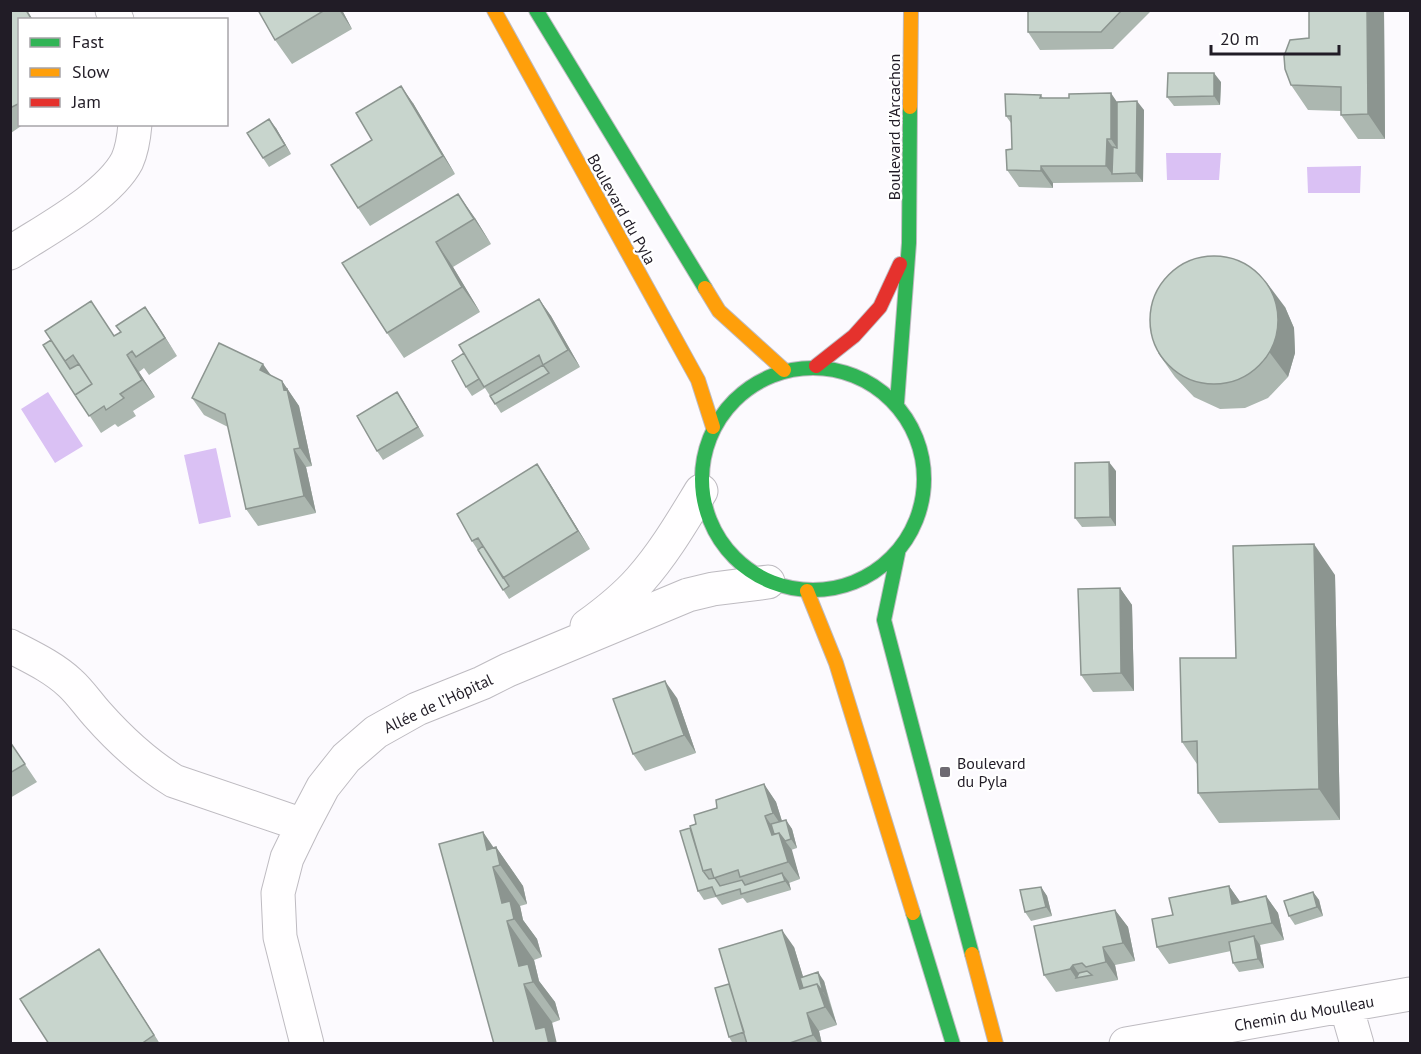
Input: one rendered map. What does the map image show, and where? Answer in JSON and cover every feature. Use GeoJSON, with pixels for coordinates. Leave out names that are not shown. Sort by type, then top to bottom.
{"type":"FeatureCollection","features":[{"type":"Feature","properties":{"kind":"main road","name":"Boulevard du Pyla"},"geometry":{"type":"LineString","coordinates":[[494,10],[695,374],[713,427]]}},
{"type":"Feature","properties":{"kind":"main road","name":"Boulevard du Pyla"},"geometry":{"type":"LineString","coordinates":[[536,10],[719,311],[784,370]]}},
{"type":"Feature","properties":{"kind":"main road","name":"Boulevard d'Arcachon"},"geometry":{"type":"LineString","coordinates":[[897,404],[909,243],[911,10]]}},
{"type":"Feature","properties":{"kind":"main road","name":"Boulevard d'Arcachon"},"geometry":{"type":"LineString","coordinates":[[816,366],[854,336],[880,307],[909,243]]}},
{"type":"Feature","properties":{"kind":"main road"},"geometry":{"type":"LineString","coordinates":[[816,366],[845,371],[873,384],[897,404],[915,430],[924,462],[924,494],[915,525],[898,553],[879,570],[856,582],[832,590],[807,591],[768,582],[735,559],[712,526],[702,491],[703,455],[713,427],[746,388],[784,370],[816,366]]}},
{"type":"Feature","properties":{"kind":"main road"},"geometry":{"type":"LineString","coordinates":[[898,553],[884,620],[996,1044]]}},
{"type":"Feature","properties":{"kind":"main road"},"geometry":{"type":"LineString","coordinates":[[807,591],[836,663],[952,1044]]}},
{"type":"Feature","properties":{"kind":"street"},"geometry":{"type":"LineString","coordinates":[[10,253],[89,202],[112,181],[127,160],[135,126]]}},
{"type":"Feature","properties":{"kind":"street","name":"Allée de l’Hôpital"},"geometry":{"type":"LineString","coordinates":[[554,651],[604,614],[639,581],[668,544],[702,491]]}},
{"type":"Feature","properties":{"kind":"street","name":"Allée de l’Hôpital"},"geometry":{"type":"LineString","coordinates":[[307,1044],[280,937],[278,893],[287,858],[303,825],[323,788],[346,758],[376,732],[417,709],[508,670],[688,595],[712,589],[768,582]]}},
{"type":"Feature","properties":{"kind":"street"},"geometry":{"type":"LineString","coordinates":[[10,646],[51,668],[71,683],[97,714],[134,751],[174,781],[303,825]]}},
{"type":"Feature","properties":{"kind":"street","name":"Chemin du Moulleau"},"geometry":{"type":"LineString","coordinates":[[1126,1044],[1410,994]]}},
{"type":"Feature","properties":{"kind":"street"},"geometry":{"type":"LineString","coordinates":[[1346,1006],[1357,1044]]}},
{"type":"Feature","properties":{"kind":"shaded area"},"geometry":{"type":"Polygon","coordinates":[[[1166,153],[1221,153],[1219,180],[1167,180],[1166,153]]]}},
{"type":"Feature","properties":{"kind":"shaded area"},"geometry":{"type":"Polygon","coordinates":[[[1361,166],[1360,193],[1308,193],[1307,167],[1361,166]]]}},
{"type":"Feature","properties":{"kind":"shaded area"},"geometry":{"type":"Polygon","coordinates":[[[48,392],[83,446],[55,463],[21,409],[48,392]]]}},
{"type":"Feature","properties":{"kind":"shaded area"},"geometry":{"type":"Polygon","coordinates":[[[216,448],[231,517],[199,524],[184,455],[216,448]]]}},
{"type":"Feature","properties":{"kind":"building"},"geometry":{"type":"Polygon","coordinates":[[[10,10],[26,10],[31,18],[18,18],[18,104],[10,108],[10,10]]]}},
{"type":"Feature","properties":{"kind":"building"},"geometry":{"type":"Polygon","coordinates":[[[258,10],[325,10],[275,40],[258,10]]]}},
{"type":"Feature","properties":{"kind":"building"},"geometry":{"type":"Polygon","coordinates":[[[1028,10],[1122,10],[1101,32],[1028,32],[1028,10]]]}},
{"type":"Feature","properties":{"kind":"building"},"geometry":{"type":"Polygon","coordinates":[[[1309,10],[1367,10],[1368,114],[1341,115],[1341,87],[1291,85],[1285,69],[1284,56],[1290,40],[1309,38],[1309,10]]]}},
{"type":"Feature","properties":{"kind":"building"},"geometry":{"type":"Polygon","coordinates":[[[1168,73],[1214,73],[1214,96],[1167,97],[1168,73]]]}},
{"type":"Feature","properties":{"kind":"building"},"geometry":{"type":"Polygon","coordinates":[[[401,86],[443,156],[358,208],[331,165],[372,140],[356,113],[401,86]]]}},
{"type":"Feature","properties":{"kind":"building"},"geometry":{"type":"Polygon","coordinates":[[[1111,93],[1111,139],[1107,139],[1106,166],[1041,166],[1041,171],[1007,170],[1006,150],[1012,149],[1011,116],[1006,116],[1005,94],[1041,95],[1040,98],[1069,98],[1069,94],[1111,93]]]}},
{"type":"Feature","properties":{"kind":"building"},"geometry":{"type":"Polygon","coordinates":[[[1137,101],[1136,173],[1112,174],[1113,147],[1117,148],[1117,102],[1137,101]]]}},
{"type":"Feature","properties":{"kind":"building"},"geometry":{"type":"Polygon","coordinates":[[[269,119],[285,145],[263,158],[247,133],[269,119]]]}},
{"type":"Feature","properties":{"kind":"building"},"geometry":{"type":"Polygon","coordinates":[[[458,194],[474,219],[436,242],[462,287],[387,333],[342,263],[458,194]]]}},
{"type":"Feature","properties":{"kind":"building"},"geometry":{"type":"Polygon","coordinates":[[[1214,256],[1238,261],[1259,275],[1273,296],[1278,320],[1273,344],[1259,365],[1238,379],[1214,384],[1190,379],[1169,365],[1155,344],[1150,320],[1155,296],[1169,275],[1190,261],[1214,256]]]}},
{"type":"Feature","properties":{"kind":"building"},"geometry":{"type":"Polygon","coordinates":[[[539,299],[568,350],[543,365],[539,355],[484,387],[459,345],[539,299]]]}},
{"type":"Feature","properties":{"kind":"building"},"geometry":{"type":"Polygon","coordinates":[[[91,301],[114,336],[121,332],[116,326],[145,307],[165,338],[136,357],[132,351],[127,355],[142,380],[120,394],[124,398],[106,410],[104,406],[89,416],[75,395],[92,384],[73,355],[65,361],[45,331],[91,301]]]}},
{"type":"Feature","properties":{"kind":"building"},"geometry":{"type":"Polygon","coordinates":[[[51,340],[70,369],[79,364],[92,384],[75,395],[43,345],[51,340]]]}},
{"type":"Feature","properties":{"kind":"building"},"geometry":{"type":"Polygon","coordinates":[[[219,343],[263,364],[260,370],[282,381],[284,390],[287,389],[300,448],[294,449],[304,496],[246,509],[225,414],[192,398],[219,343]]]}},
{"type":"Feature","properties":{"kind":"building"},"geometry":{"type":"Polygon","coordinates":[[[464,353],[479,379],[466,387],[452,361],[464,353]]]}},
{"type":"Feature","properties":{"kind":"building"},"geometry":{"type":"Polygon","coordinates":[[[543,365],[549,373],[495,404],[490,396],[543,365]]]}},
{"type":"Feature","properties":{"kind":"building"},"geometry":{"type":"Polygon","coordinates":[[[397,392],[418,427],[377,451],[357,416],[397,392]]]}},
{"type":"Feature","properties":{"kind":"building"},"geometry":{"type":"Polygon","coordinates":[[[1109,462],[1110,517],[1075,518],[1075,463],[1109,462]]]}},
{"type":"Feature","properties":{"kind":"building"},"geometry":{"type":"Polygon","coordinates":[[[537,464],[578,531],[503,578],[478,538],[472,541],[457,514],[537,464]]]}},
{"type":"Feature","properties":{"kind":"building"},"geometry":{"type":"Polygon","coordinates":[[[1314,544],[1319,789],[1198,793],[1197,741],[1182,742],[1180,658],[1236,658],[1233,546],[1314,544]]]}},
{"type":"Feature","properties":{"kind":"building"},"geometry":{"type":"Polygon","coordinates":[[[483,546],[509,586],[503,590],[478,550],[483,546]]]}},
{"type":"Feature","properties":{"kind":"building"},"geometry":{"type":"Polygon","coordinates":[[[1120,588],[1121,673],[1081,675],[1078,589],[1120,588]]]}},
{"type":"Feature","properties":{"kind":"building"},"geometry":{"type":"Polygon","coordinates":[[[665,681],[684,735],[633,754],[613,699],[665,681]]]}},
{"type":"Feature","properties":{"kind":"building"},"geometry":{"type":"Polygon","coordinates":[[[10,742],[25,764],[10,773],[10,742]]]}},
{"type":"Feature","properties":{"kind":"building"},"geometry":{"type":"Polygon","coordinates":[[[764,784],[773,813],[765,816],[772,835],[779,833],[788,862],[740,877],[738,870],[714,878],[711,869],[703,871],[690,826],[696,824],[694,815],[717,808],[716,800],[764,784]]]}},
{"type":"Feature","properties":{"kind":"building"},"geometry":{"type":"Polygon","coordinates":[[[786,820],[791,839],[785,841],[779,833],[774,834],[771,824],[786,820]]]}},
{"type":"Feature","properties":{"kind":"building"},"geometry":{"type":"Polygon","coordinates":[[[690,828],[703,871],[709,879],[715,878],[720,886],[742,880],[745,885],[782,873],[785,881],[741,894],[740,889],[716,896],[712,887],[698,891],[680,831],[690,828]]]}},
{"type":"Feature","properties":{"kind":"building"},"geometry":{"type":"Polygon","coordinates":[[[483,832],[487,850],[496,847],[500,865],[493,867],[502,903],[510,901],[514,919],[507,921],[519,966],[528,964],[533,982],[524,984],[536,1029],[545,1027],[549,1044],[494,1044],[439,844],[483,832]]]}},
{"type":"Feature","properties":{"kind":"building"},"geometry":{"type":"Polygon","coordinates":[[[1229,886],[1232,904],[1266,896],[1272,923],[1157,947],[1152,919],[1173,915],[1169,898],[1229,886]]]}},
{"type":"Feature","properties":{"kind":"building"},"geometry":{"type":"Polygon","coordinates":[[[1041,887],[1046,907],[1025,912],[1020,890],[1041,887]]]}},
{"type":"Feature","properties":{"kind":"building"},"geometry":{"type":"Polygon","coordinates":[[[1313,892],[1317,907],[1289,916],[1284,901],[1313,892]]]}},
{"type":"Feature","properties":{"kind":"building"},"geometry":{"type":"Polygon","coordinates":[[[1115,910],[1123,943],[1103,947],[1106,962],[1086,967],[1082,963],[1073,965],[1070,969],[1044,975],[1034,926],[1115,910]]]}},
{"type":"Feature","properties":{"kind":"building"},"geometry":{"type":"Polygon","coordinates":[[[782,930],[800,989],[817,984],[825,1007],[807,1013],[813,1035],[787,1044],[747,1044],[719,949],[782,930]]]}},
{"type":"Feature","properties":{"kind":"building"},"geometry":{"type":"Polygon","coordinates":[[[1254,936],[1258,959],[1233,963],[1229,942],[1254,936]]]}},
{"type":"Feature","properties":{"kind":"building"},"geometry":{"type":"Polygon","coordinates":[[[99,949],[154,1035],[141,1044],[49,1044],[20,999],[99,949]]]}},
{"type":"Feature","properties":{"kind":"building"},"geometry":{"type":"Polygon","coordinates":[[[1087,971],[1092,975],[1076,978],[1079,973],[1087,971]]]}},
{"type":"Feature","properties":{"kind":"building"},"geometry":{"type":"Polygon","coordinates":[[[818,972],[823,992],[817,984],[803,988],[800,978],[818,972]]]}},
{"type":"Feature","properties":{"kind":"building"},"geometry":{"type":"Polygon","coordinates":[[[729,984],[744,1032],[729,1037],[715,988],[729,984]]]}},
{"type":"Feature","properties":{"kind":"traffic: fast"},"geometry":{"type":"LineString","coordinates":[[536,10],[705,288]]}},
{"type":"Feature","properties":{"kind":"traffic: fast"},"geometry":{"type":"LineString","coordinates":[[897,403],[909,243],[910,107]]}},
{"type":"Feature","properties":{"kind":"traffic: fast"},"geometry":{"type":"LineString","coordinates":[[802,368],[824,368],[856,376],[875,386],[892,400],[906,417],[916,436],[922,457],[924,479],[922,501],[916,522],[906,541],[892,558],[875,572],[845,586],[824,590],[802,590],[781,586],[760,577],[742,565],[727,550],[715,532],[706,511],[702,490],[702,468],[706,447],[715,426],[727,408],[742,393],[760,381],[781,372],[802,368]]}},
{"type":"Feature","properties":{"kind":"traffic: fast"},"geometry":{"type":"LineString","coordinates":[[898,553],[884,620],[972,954]]}},
{"type":"Feature","properties":{"kind":"traffic: fast"},"geometry":{"type":"LineString","coordinates":[[913,913],[953,1044]]}},
{"type":"Feature","properties":{"kind":"traffic: slow"},"geometry":{"type":"LineString","coordinates":[[494,10],[698,380],[713,427]]}},
{"type":"Feature","properties":{"kind":"traffic: slow"},"geometry":{"type":"LineString","coordinates":[[910,107],[911,10]]}},
{"type":"Feature","properties":{"kind":"traffic: slow"},"geometry":{"type":"LineString","coordinates":[[705,288],[719,311],[784,370]]}},
{"type":"Feature","properties":{"kind":"traffic: slow"},"geometry":{"type":"LineString","coordinates":[[807,591],[836,663],[913,913]]}},
{"type":"Feature","properties":{"kind":"traffic: slow"},"geometry":{"type":"LineString","coordinates":[[972,954],[996,1044]]}},
{"type":"Feature","properties":{"kind":"traffic: jam"},"geometry":{"type":"LineString","coordinates":[[816,366],[854,336],[880,307],[900,264]]}},
{"type":"Feature","properties":{"kind":"place","name":"Boulevard du Pyla"},"geometry":{"type":"Point","coordinates":[945,772]}}]}
